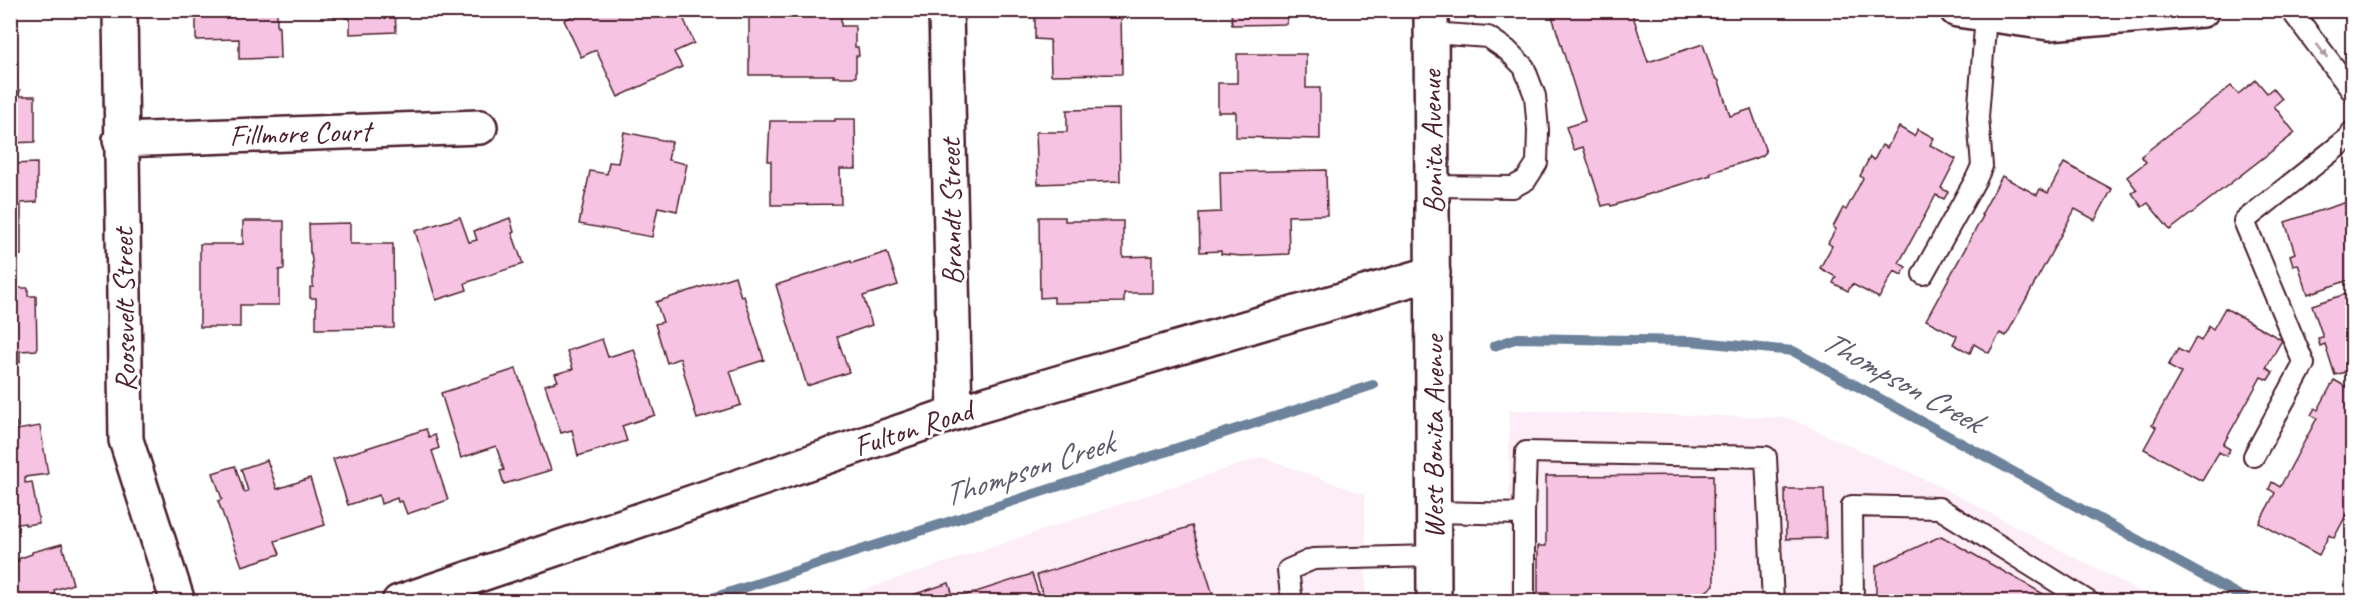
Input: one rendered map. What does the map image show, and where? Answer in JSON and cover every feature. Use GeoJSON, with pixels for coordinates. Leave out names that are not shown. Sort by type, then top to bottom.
{"type":"FeatureCollection","features":[{"type":"Feature","properties":{"kind":"street","name":"Roosevelt Street"},"geometry":{"type":"LineString","coordinates":[[120,10],[120,140],[126,440],[178,602]]}},
{"type":"Feature","properties":{"kind":"street","name":"Brandt Street"},"geometry":{"type":"LineString","coordinates":[[946,10],[956,414]]}},
{"type":"Feature","properties":{"kind":"street"},"geometry":{"type":"LineString","coordinates":[[1972,13],[2049,23],[2202,10]]}},
{"type":"Feature","properties":{"kind":"street","name":"Bonita Avenue"},"geometry":{"type":"LineString","coordinates":[[1431,22],[1433,273]]}},
{"type":"Feature","properties":{"kind":"street","name":"Fillmore Court"},"geometry":{"type":"LineString","coordinates":[[120,140],[480,127]]}},
{"type":"Feature","properties":{"kind":"street","name":"Fulton Road"},"geometry":{"type":"LineString","coordinates":[[399,602],[956,414],[1433,273]]}},
{"type":"Feature","properties":{"kind":"street","name":"West Bonita Avenue"},"geometry":{"type":"LineString","coordinates":[[1433,273],[1434,602]]}},
{"type":"Feature","properties":{"kind":"lane"},"geometry":{"type":"LineString","coordinates":[[2291,10],[2352,91]]}},
{"type":"Feature","properties":{"kind":"lane"},"geometry":{"type":"LineString","coordinates":[[1923,274],[1982,166],[1972,13]]}},
{"type":"Feature","properties":{"kind":"lane"},"geometry":{"type":"LineString","coordinates":[[1431,22],[1488,37],[1507,50],[1524,67],[1535,96],[1538,130],[1537,163],[1526,180],[1513,187],[1432,186]]}},
{"type":"Feature","properties":{"kind":"lane"},"geometry":{"type":"LineString","coordinates":[[2254,456],[2304,364],[2244,221],[2351,136],[2352,132]]}},
{"type":"Feature","properties":{"kind":"lane"},"geometry":{"type":"LineString","coordinates":[[1524,602],[1526,452],[1766,457],[1773,602]]}},
{"type":"Feature","properties":{"kind":"lane"},"geometry":{"type":"LineString","coordinates":[[1853,602],[1852,506],[1940,508],[2089,602]]}},
{"type":"Feature","properties":{"kind":"lane"},"geometry":{"type":"LineString","coordinates":[[1433,512],[1524,514]]}},
{"type":"Feature","properties":{"kind":"lane"},"geometry":{"type":"LineString","coordinates":[[1292,602],[1288,570],[1313,559],[1434,556]]}},
{"type":"Feature","properties":{"kind":"shaded area"},"geometry":{"type":"Polygon","coordinates":[[[1509,410],[1788,418],[1937,485],[2157,601],[1510,601],[1509,410]]]}},
{"type":"Feature","properties":{"kind":"shaded area"},"geometry":{"type":"Polygon","coordinates":[[[1262,457],[1365,495],[1366,601],[827,602],[1262,457]]]}},
{"type":"Feature","properties":{"kind":"building"},"geometry":{"type":"Polygon","coordinates":[[[196,10],[275,10],[277,27],[279,27],[280,58],[239,59],[239,39],[196,40],[196,10]]]}},
{"type":"Feature","properties":{"kind":"building"},"geometry":{"type":"Polygon","coordinates":[[[328,10],[395,10],[396,32],[350,34],[350,18],[328,16],[328,10]]]}},
{"type":"Feature","properties":{"kind":"building"},"geometry":{"type":"Polygon","coordinates":[[[585,10],[680,10],[694,43],[674,52],[682,67],[618,97],[596,50],[581,57],[564,20],[585,10]]]}},
{"type":"Feature","properties":{"kind":"building"},"geometry":{"type":"Polygon","coordinates":[[[749,10],[841,10],[841,26],[855,26],[855,47],[858,47],[859,56],[856,56],[856,77],[749,75],[749,10]]]}},
{"type":"Feature","properties":{"kind":"building"},"geometry":{"type":"Polygon","coordinates":[[[1035,10],[1121,10],[1122,74],[1051,75],[1050,40],[1035,39],[1035,10]]]}},
{"type":"Feature","properties":{"kind":"building"},"geometry":{"type":"Polygon","coordinates":[[[1231,10],[1286,10],[1287,24],[1232,25],[1231,10]]]}},
{"type":"Feature","properties":{"kind":"building"},"geometry":{"type":"Polygon","coordinates":[[[1569,10],[1631,10],[1648,62],[1703,44],[1713,75],[1719,81],[1730,116],[1751,109],[1766,152],[1762,156],[1710,173],[1711,175],[1611,206],[1610,204],[1602,206],[1583,147],[1574,150],[1566,127],[1585,121],[1552,16],[1569,10]]]}},
{"type":"Feature","properties":{"kind":"building"},"geometry":{"type":"Polygon","coordinates":[[[1237,54],[1306,54],[1306,88],[1320,88],[1320,139],[1236,137],[1236,112],[1218,112],[1218,83],[1237,83],[1237,54]]]}},
{"type":"Feature","properties":{"kind":"building"},"geometry":{"type":"Polygon","coordinates":[[[10,75],[17,75],[19,96],[35,96],[35,142],[10,143],[10,75]]]}},
{"type":"Feature","properties":{"kind":"building"},"geometry":{"type":"Polygon","coordinates":[[[2256,80],[2267,93],[2273,88],[2282,99],[2274,106],[2295,133],[2170,230],[2148,203],[2142,207],[2132,193],[2137,190],[2127,177],[2146,162],[2141,156],[2231,86],[2238,94],[2256,80]]]}},
{"type":"Feature","properties":{"kind":"building"},"geometry":{"type":"Polygon","coordinates":[[[1119,109],[1120,181],[1038,184],[1036,132],[1067,132],[1067,110],[1119,109]]]}},
{"type":"Feature","properties":{"kind":"building"},"geometry":{"type":"Polygon","coordinates":[[[835,119],[855,119],[856,169],[840,169],[841,204],[771,205],[771,161],[768,161],[770,121],[835,121],[835,119]]]}},
{"type":"Feature","properties":{"kind":"building"},"geometry":{"type":"Polygon","coordinates":[[[1899,127],[1914,136],[1918,129],[1934,138],[1930,145],[1956,159],[1941,188],[1948,192],[1944,199],[1936,195],[1899,263],[1906,267],[1902,275],[1894,271],[1879,298],[1852,284],[1848,291],[1833,283],[1836,277],[1820,268],[1832,246],[1828,243],[1836,229],[1833,227],[1843,208],[1846,210],[1863,178],[1860,176],[1870,157],[1874,160],[1882,145],[1887,148],[1899,127]]]}},
{"type":"Feature","properties":{"kind":"building"},"geometry":{"type":"Polygon","coordinates":[[[624,132],[672,142],[668,160],[687,164],[677,211],[658,207],[652,237],[579,224],[590,171],[607,174],[609,162],[618,163],[624,132]]]}},
{"type":"Feature","properties":{"kind":"building"},"geometry":{"type":"Polygon","coordinates":[[[37,163],[37,202],[21,203],[21,255],[10,255],[10,164],[37,163]]]}},
{"type":"Feature","properties":{"kind":"building"},"geometry":{"type":"Polygon","coordinates":[[[2064,163],[2112,189],[2095,220],[2075,209],[2006,336],[2000,333],[1989,353],[1974,344],[1970,353],[1953,344],[1957,336],[1926,320],[1983,216],[1981,215],[2002,176],[2037,195],[2040,189],[2048,193],[2064,163]]]}},
{"type":"Feature","properties":{"kind":"building"},"geometry":{"type":"Polygon","coordinates":[[[1326,170],[1327,215],[1288,216],[1289,254],[1241,256],[1221,254],[1221,251],[1200,252],[1199,213],[1221,212],[1220,172],[1326,170]]]}},
{"type":"Feature","properties":{"kind":"building"},"geometry":{"type":"Polygon","coordinates":[[[2350,201],[2352,209],[2352,292],[2349,280],[2308,294],[2298,264],[2293,265],[2290,255],[2295,253],[2285,222],[2350,201]]]}},
{"type":"Feature","properties":{"kind":"building"},"geometry":{"type":"Polygon","coordinates":[[[460,217],[469,242],[477,240],[474,231],[510,218],[514,232],[512,233],[523,264],[465,283],[467,290],[436,300],[415,231],[460,217]]]}},
{"type":"Feature","properties":{"kind":"building"},"geometry":{"type":"Polygon","coordinates":[[[1039,217],[1065,217],[1065,221],[1123,221],[1123,257],[1152,256],[1152,293],[1124,293],[1124,302],[1054,303],[1054,297],[1040,298],[1039,217]]]}},
{"type":"Feature","properties":{"kind":"building"},"geometry":{"type":"Polygon","coordinates":[[[243,221],[284,221],[284,269],[279,270],[279,305],[240,305],[240,327],[200,327],[200,244],[243,244],[243,221]]]}},
{"type":"Feature","properties":{"kind":"building"},"geometry":{"type":"Polygon","coordinates":[[[350,223],[350,244],[393,244],[394,328],[316,329],[316,298],[310,298],[310,287],[313,287],[313,269],[309,224],[350,223]]]}},
{"type":"Feature","properties":{"kind":"building"},"geometry":{"type":"Polygon","coordinates":[[[887,252],[898,285],[863,296],[872,325],[837,337],[849,372],[807,386],[776,285],[887,252]]]}},
{"type":"Feature","properties":{"kind":"building"},"geometry":{"type":"Polygon","coordinates":[[[735,276],[741,297],[744,296],[764,360],[730,371],[741,405],[697,419],[680,358],[667,363],[655,324],[663,322],[656,302],[735,276]]]}},
{"type":"Feature","properties":{"kind":"building"},"geometry":{"type":"Polygon","coordinates":[[[10,288],[28,288],[28,296],[36,296],[37,350],[20,351],[20,362],[12,362],[13,394],[10,394],[10,288]]]}},
{"type":"Feature","properties":{"kind":"building"},"geometry":{"type":"Polygon","coordinates":[[[2352,292],[2352,370],[2335,375],[2325,344],[2320,346],[2318,338],[2323,337],[2312,305],[2352,292]]]}},
{"type":"Feature","properties":{"kind":"building"},"geometry":{"type":"Polygon","coordinates":[[[2225,308],[2282,340],[2266,368],[2273,372],[2268,380],[2261,377],[2223,445],[2230,449],[2226,456],[2219,452],[2202,481],[2144,449],[2156,427],[2152,425],[2181,373],[2168,366],[2178,349],[2187,354],[2196,338],[2201,341],[2209,326],[2213,329],[2225,308]]]}},
{"type":"Feature","properties":{"kind":"building"},"geometry":{"type":"Polygon","coordinates":[[[602,339],[608,357],[634,349],[655,415],[622,426],[627,441],[578,456],[572,430],[561,433],[545,385],[558,381],[555,374],[573,369],[567,351],[602,339]]]}},
{"type":"Feature","properties":{"kind":"building"},"geometry":{"type":"Polygon","coordinates":[[[516,369],[551,470],[504,484],[500,471],[504,470],[496,446],[461,458],[441,393],[516,369]]]}},
{"type":"Feature","properties":{"kind":"building"},"geometry":{"type":"Polygon","coordinates":[[[2334,380],[2352,390],[2352,504],[2334,538],[2329,535],[2319,555],[2259,523],[2275,493],[2269,489],[2272,482],[2280,487],[2317,418],[2311,415],[2315,408],[2318,410],[2334,380]]]}},
{"type":"Feature","properties":{"kind":"building"},"geometry":{"type":"Polygon","coordinates":[[[16,422],[17,430],[40,426],[48,474],[25,477],[25,483],[32,482],[39,523],[10,525],[10,423],[16,422]]]}},
{"type":"Feature","properties":{"kind":"building"},"geometry":{"type":"Polygon","coordinates":[[[426,429],[429,437],[435,435],[439,448],[432,451],[448,500],[407,514],[402,501],[398,502],[397,498],[381,504],[379,495],[348,505],[333,459],[426,429]]]}},
{"type":"Feature","properties":{"kind":"building"},"geometry":{"type":"Polygon","coordinates":[[[267,460],[277,489],[310,478],[325,525],[275,541],[280,554],[242,566],[218,501],[222,499],[213,473],[235,466],[244,492],[248,491],[241,469],[267,460]]]}},
{"type":"Feature","properties":{"kind":"building"},"geometry":{"type":"Polygon","coordinates":[[[1713,475],[1714,585],[1693,602],[1548,602],[1548,593],[1538,593],[1538,546],[1546,546],[1546,476],[1713,475]]]}},
{"type":"Feature","properties":{"kind":"building"},"geometry":{"type":"Polygon","coordinates":[[[1785,489],[1824,489],[1826,538],[1786,539],[1785,489]]]}},
{"type":"Feature","properties":{"kind":"building"},"geometry":{"type":"Polygon","coordinates":[[[1192,526],[1215,602],[1045,602],[1037,575],[1192,526]]]}},
{"type":"Feature","properties":{"kind":"building"},"geometry":{"type":"Polygon","coordinates":[[[1941,536],[2045,595],[2045,602],[1876,602],[1876,566],[1941,536]]]}},
{"type":"Feature","properties":{"kind":"building"},"geometry":{"type":"Polygon","coordinates":[[[62,544],[73,584],[54,590],[57,602],[10,602],[10,564],[32,552],[62,544]]]}},
{"type":"Feature","properties":{"kind":"building"},"geometry":{"type":"Polygon","coordinates":[[[1032,574],[1041,602],[901,602],[900,599],[949,583],[954,599],[1032,574]]]}},
{"type":"Feature","properties":{"kind":"waterway","name":"Thompson Creek"},"geometry":{"type":"LineString","coordinates":[[1494,346],[1518,338],[1691,341],[1793,351],[2251,602]]}},
{"type":"Feature","properties":{"kind":"waterway","name":"Thompson Creek"},"geometry":{"type":"LineString","coordinates":[[700,602],[1373,385]]}}]}
